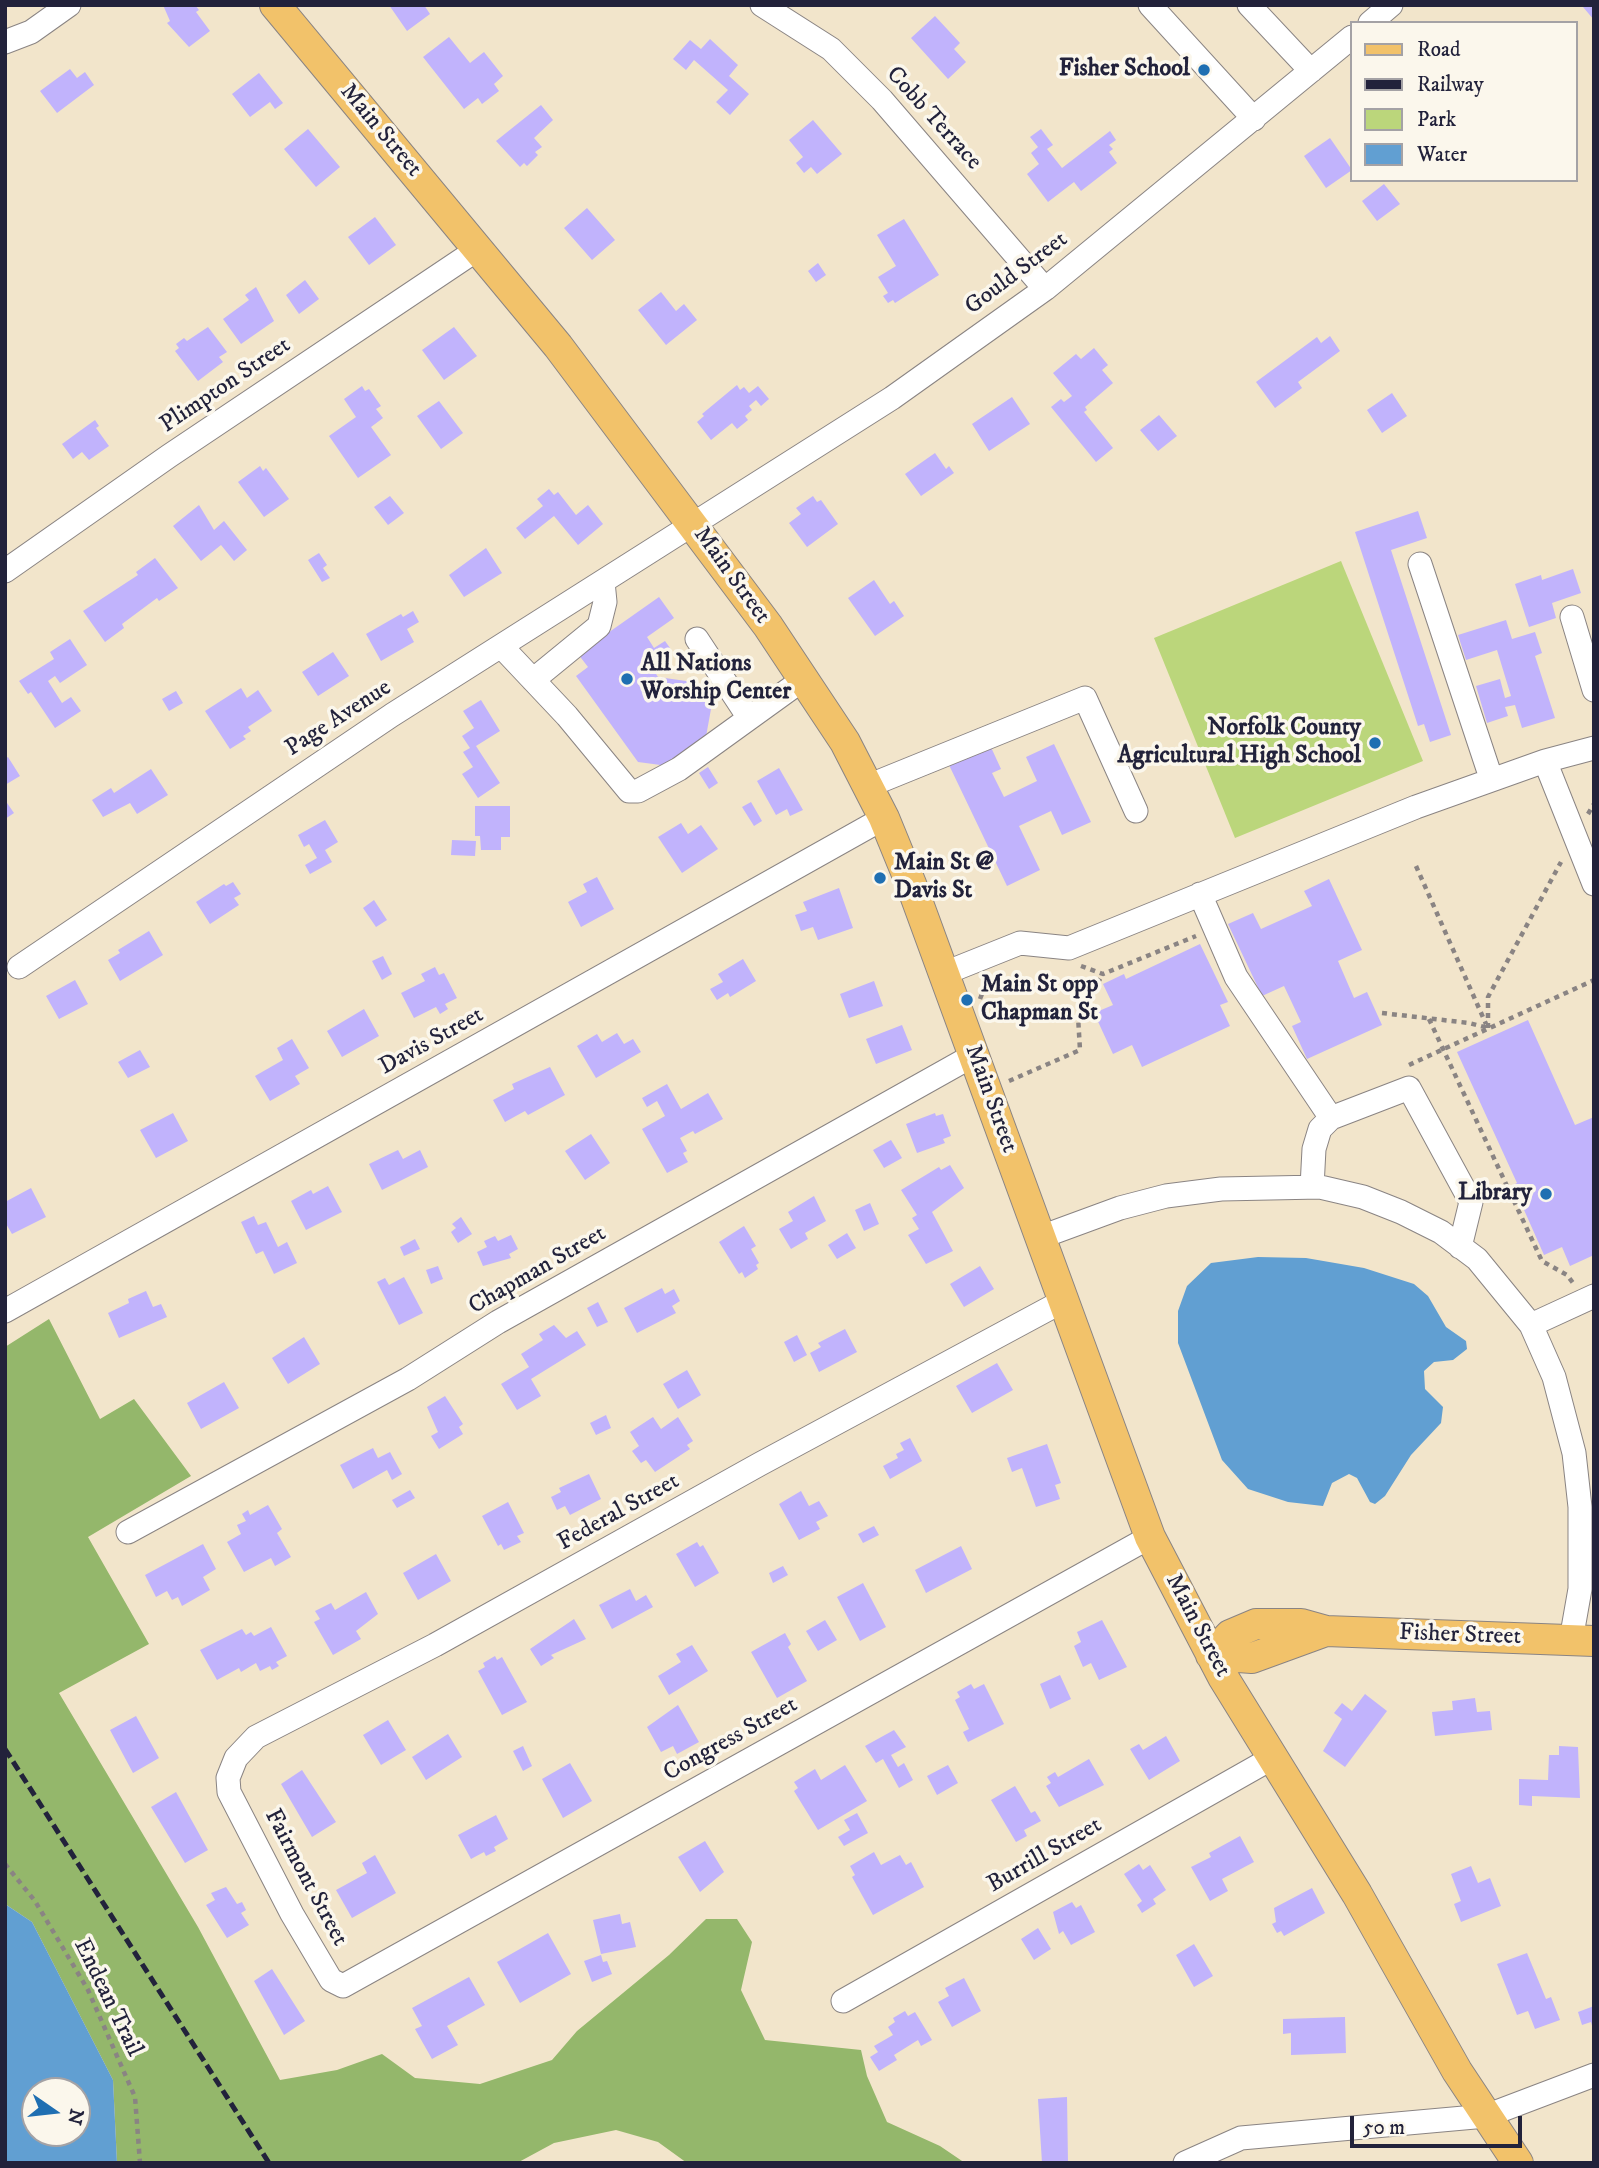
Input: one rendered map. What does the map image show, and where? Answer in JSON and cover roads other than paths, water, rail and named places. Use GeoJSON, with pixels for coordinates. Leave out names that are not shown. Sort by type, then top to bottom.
{"type":"FeatureCollection","features":[{"type":"Feature","properties":{"kind":"main road","name":"Main Street"},"geometry":{"type":"LineString","coordinates":[[275,5],[558,346],[694,525],[805,678],[845,742],[884,818],[945,974],[1150,1537],[1211,1655],[1486,2116],[1518,2163]]}},
{"type":"Feature","properties":{"kind":"main road","name":"Fisher Street"},"geometry":{"type":"LineString","coordinates":[[1211,1655],[1252,1658],[1325,1631],[1582,1640]]}},
{"type":"Feature","properties":{"kind":"street"},"geometry":{"type":"LineString","coordinates":[[5,42],[31,32],[69,5]]}},
{"type":"Feature","properties":{"kind":"street","name":"Cobb Terrace"},"geometry":{"type":"LineString","coordinates":[[762,5],[831,49],[883,100],[1045,289]]}},
{"type":"Feature","properties":{"kind":"street"},"geometry":{"type":"LineString","coordinates":[[1150,5],[1254,118]]}},
{"type":"Feature","properties":{"kind":"street"},"geometry":{"type":"LineString","coordinates":[[1249,5],[1311,71]]}},
{"type":"Feature","properties":{"kind":"street"},"geometry":{"type":"LineString","coordinates":[[1372,21],[1391,5]]}},
{"type":"Feature","properties":{"kind":"street","name":"Gould Street"},"geometry":{"type":"LineString","coordinates":[[694,525],[892,398],[1045,289],[1350,39]]}},
{"type":"Feature","properties":{"kind":"street","name":"Plimpton Street"},"geometry":{"type":"LineString","coordinates":[[5,571],[169,456],[478,249]]}},
{"type":"Feature","properties":{"kind":"street","name":"Page Avenue"},"geometry":{"type":"LineString","coordinates":[[19,967],[392,715],[694,525]]}},
{"type":"Feature","properties":{"kind":"street"},"geometry":{"type":"LineString","coordinates":[[1420,564],[1491,778]]}},
{"type":"Feature","properties":{"kind":"street"},"geometry":{"type":"LineString","coordinates":[[533,680],[599,626],[605,602],[603,582]]}},
{"type":"Feature","properties":{"kind":"street"},"geometry":{"type":"LineString","coordinates":[[1572,617],[1594,690]]}},
{"type":"Feature","properties":{"kind":"street"},"geometry":{"type":"LineString","coordinates":[[697,639],[749,718]]}},
{"type":"Feature","properties":{"kind":"street"},"geometry":{"type":"LineString","coordinates":[[501,646],[629,791],[638,791],[679,769],[805,678]]}},
{"type":"Feature","properties":{"kind":"street"},"geometry":{"type":"LineString","coordinates":[[868,786],[1085,698],[1136,811]]}},
{"type":"Feature","properties":{"kind":"street"},"geometry":{"type":"LineString","coordinates":[[945,974],[1020,943],[1069,948],[1491,778],[1594,748]]}},
{"type":"Feature","properties":{"kind":"street"},"geometry":{"type":"LineString","coordinates":[[1545,761],[1594,884]]}},
{"type":"Feature","properties":{"kind":"street","name":"Davis Street"},"geometry":{"type":"LineString","coordinates":[[5,1311],[884,818]]}},
{"type":"Feature","properties":{"kind":"street"},"geometry":{"type":"LineString","coordinates":[[1200,894],[1236,977],[1331,1118]]}},
{"type":"Feature","properties":{"kind":"street","name":"Chapman Street"},"geometry":{"type":"LineString","coordinates":[[128,1532],[408,1379],[498,1322],[974,1055]]}},
{"type":"Feature","properties":{"kind":"street"},"geometry":{"type":"LineString","coordinates":[[1312,1187],[1314,1149],[1320,1129],[1331,1118],[1409,1088],[1471,1202],[1460,1247]]}},
{"type":"Feature","properties":{"kind":"street"},"geometry":{"type":"LineString","coordinates":[[1041,1237],[1089,1217],[1166,1196],[1222,1189],[1312,1187],[1363,1197],[1401,1212],[1477,1259],[1531,1325],[1553,1377],[1574,1453],[1580,1507],[1582,1640]]}},
{"type":"Feature","properties":{"kind":"street"},"geometry":{"type":"LineString","coordinates":[[1531,1325],[1586,1293]]}},
{"type":"Feature","properties":{"kind":"street","name":"Federal Street"},"geometry":{"type":"LineString","coordinates":[[229,1792],[228,1778],[236,1758],[257,1737],[435,1645],[760,1464],[1063,1301]]}},
{"type":"Feature","properties":{"kind":"street","name":"Congress Street"},"geometry":{"type":"LineString","coordinates":[[338,1986],[348,1984],[1150,1537]]}},
{"type":"Feature","properties":{"kind":"street","name":"Burrill Street"},"geometry":{"type":"LineString","coordinates":[[843,2001],[1274,1757]]}},
{"type":"Feature","properties":{"kind":"street","name":"Fairmont Street"},"geometry":{"type":"LineString","coordinates":[[229,1792],[292,1914],[331,1980],[338,1986]]}},
{"type":"Feature","properties":{"kind":"street"},"geometry":{"type":"LineString","coordinates":[[1185,2163],[1241,2138],[1486,2116],[1594,2075]]}},
{"type":"Feature","properties":{"kind":"water"},"geometry":{"type":"Polygon","coordinates":[[[1258,1257],[1306,1258],[1364,1268],[1414,1284],[1428,1296],[1446,1327],[1466,1341],[1467,1349],[1453,1360],[1434,1362],[1424,1371],[1425,1389],[1443,1407],[1441,1423],[1411,1455],[1385,1496],[1375,1504],[1370,1502],[1357,1478],[1349,1474],[1332,1483],[1323,1506],[1288,1502],[1248,1489],[1222,1460],[1178,1343],[1178,1311],[1187,1286],[1211,1263],[1258,1257]]]}},
{"type":"Feature","properties":{"kind":"water"},"geometry":{"type":"Polygon","coordinates":[[[5,1904],[32,1922],[113,2080],[117,2163],[5,2163],[5,1904]]]}},
{"type":"Feature","properties":{"kind":"railway"},"geometry":{"type":"LineString","coordinates":[[5,1749],[269,2163]]}},
{"type":"Feature","properties":{"kind":"place","name":"Fisher School"},"geometry":{"type":"Point","coordinates":[1204,70]}},
{"type":"Feature","properties":{"kind":"place","name":"All Nations Worship Center"},"geometry":{"type":"Point","coordinates":[627,679]}},
{"type":"Feature","properties":{"kind":"place","name":"Norfolk County Agricultural High School"},"geometry":{"type":"Point","coordinates":[1375,743]}},
{"type":"Feature","properties":{"kind":"place","name":"Main St @ Davis St"},"geometry":{"type":"Point","coordinates":[880,878]}},
{"type":"Feature","properties":{"kind":"place","name":"Main St opp Chapman St"},"geometry":{"type":"Point","coordinates":[967,1000]}},
{"type":"Feature","properties":{"kind":"place","name":"Library"},"geometry":{"type":"Point","coordinates":[1546,1194]}}]}
